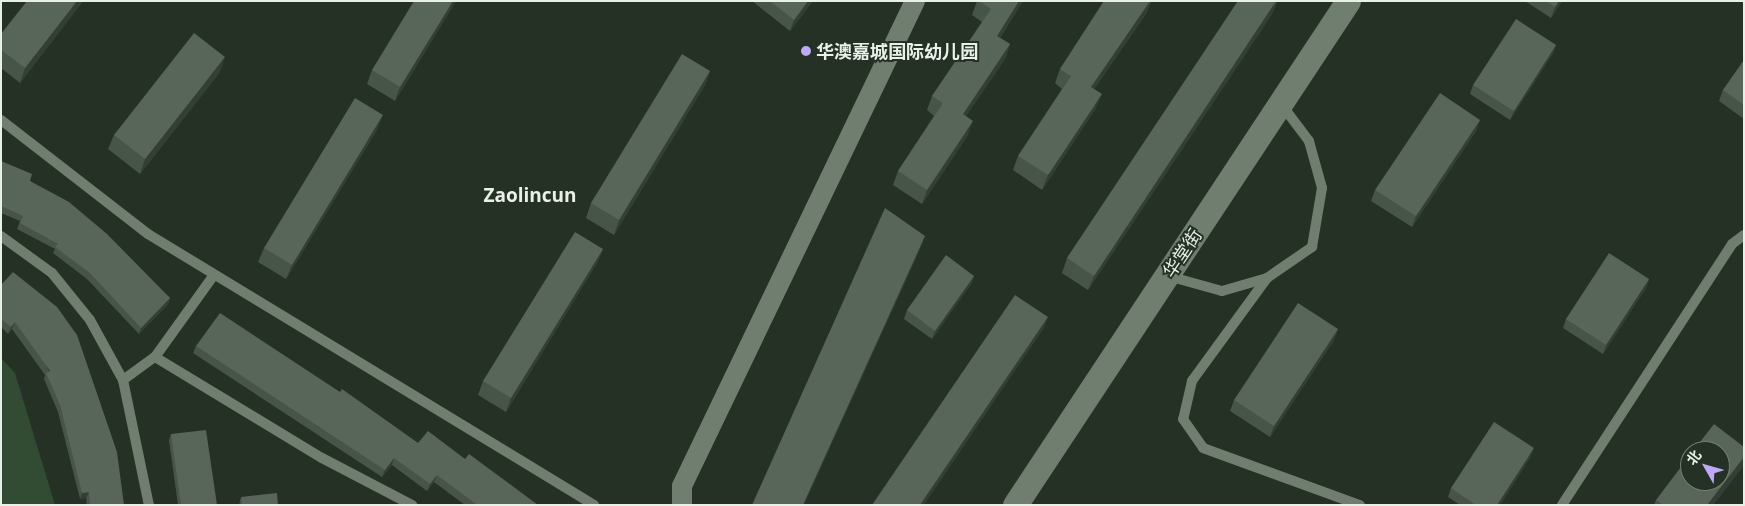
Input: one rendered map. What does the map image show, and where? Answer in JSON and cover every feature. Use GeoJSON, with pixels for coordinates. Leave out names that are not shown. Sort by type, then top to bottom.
{"type":"FeatureCollection","features":[{"type":"Feature","properties":{"kind":"street"},"geometry":{"type":"LineString","coordinates":[[682,505],[682,486],[915,1]]}},
{"type":"Feature","properties":{"kind":"street","name":"华堂街"},"geometry":{"type":"LineString","coordinates":[[1015,505],[1348,1]]}},
{"type":"Feature","properties":{"kind":"lane"},"geometry":{"type":"LineString","coordinates":[[1166,276],[1222,291],[1267,278],[1312,247],[1322,188],[1309,141],[1281,103]]}},
{"type":"Feature","properties":{"kind":"lane"},"geometry":{"type":"LineString","coordinates":[[1,120],[148,234],[594,505]]}},
{"type":"Feature","properties":{"kind":"lane"},"geometry":{"type":"LineString","coordinates":[[1562,505],[1732,244],[1744,234]]}},
{"type":"Feature","properties":{"kind":"lane"},"geometry":{"type":"LineString","coordinates":[[1,236],[52,273],[90,320],[123,380],[149,505]]}},
{"type":"Feature","properties":{"kind":"lane"},"geometry":{"type":"LineString","coordinates":[[123,380],[155,356],[214,275]]}},
{"type":"Feature","properties":{"kind":"lane"},"geometry":{"type":"LineString","coordinates":[[1267,278],[1192,381],[1183,419],[1203,448],[1360,505]]}},
{"type":"Feature","properties":{"kind":"lane"},"geometry":{"type":"LineString","coordinates":[[155,356],[322,458],[412,505]]}},
{"type":"Feature","properties":{"kind":"green space"},"geometry":{"type":"Polygon","coordinates":[[[1,358],[15,373],[55,505],[1,505],[1,358]]]}},
{"type":"Feature","properties":{"kind":"building"},"geometry":{"type":"Polygon","coordinates":[[[27,1],[77,1],[25,68],[1,50],[1,34],[27,1]]]}},
{"type":"Feature","properties":{"kind":"building"},"geometry":{"type":"Polygon","coordinates":[[[414,1],[453,1],[400,87],[372,70],[414,1]]]}},
{"type":"Feature","properties":{"kind":"building"},"geometry":{"type":"Polygon","coordinates":[[[770,1],[808,1],[794,20],[770,1]]]}},
{"type":"Feature","properties":{"kind":"building"},"geometry":{"type":"Polygon","coordinates":[[[979,1],[1019,1],[997,36],[1010,44],[963,114],[973,121],[927,190],[898,171],[943,103],[932,96],[991,9],[979,1]]]}},
{"type":"Feature","properties":{"kind":"building"},"geometry":{"type":"Polygon","coordinates":[[[1104,1],[1150,1],[1091,87],[1102,94],[1048,175],[1018,156],[1071,76],[1060,69],[1104,1]]]}},
{"type":"Feature","properties":{"kind":"building"},"geometry":{"type":"Polygon","coordinates":[[[1238,1],[1276,1],[1094,276],[1067,258],[1238,1]]]}},
{"type":"Feature","properties":{"kind":"building"},"geometry":{"type":"Polygon","coordinates":[[[1546,1],[1559,1],[1555,7],[1546,1]]]}},
{"type":"Feature","properties":{"kind":"building"},"geometry":{"type":"Polygon","coordinates":[[[1516,19],[1556,45],[1514,111],[1473,85],[1516,19]]]}},
{"type":"Feature","properties":{"kind":"building"},"geometry":{"type":"Polygon","coordinates":[[[194,33],[225,57],[145,159],[114,135],[194,33]]]}},
{"type":"Feature","properties":{"kind":"building"},"geometry":{"type":"Polygon","coordinates":[[[682,54],[710,71],[619,220],[591,203],[682,54]]]}},
{"type":"Feature","properties":{"kind":"building"},"geometry":{"type":"Polygon","coordinates":[[[1744,60],[1744,105],[1723,90],[1744,60]]]}},
{"type":"Feature","properties":{"kind":"building"},"geometry":{"type":"Polygon","coordinates":[[[1440,93],[1480,120],[1416,216],[1375,190],[1440,93]]]}},
{"type":"Feature","properties":{"kind":"building"},"geometry":{"type":"Polygon","coordinates":[[[355,98],[383,115],[292,265],[264,248],[355,98]]]}},
{"type":"Feature","properties":{"kind":"building"},"geometry":{"type":"Polygon","coordinates":[[[1,161],[32,174],[30,181],[69,202],[107,234],[170,298],[141,328],[90,273],[55,247],[58,244],[20,223],[23,216],[1,206],[1,161]]]}},
{"type":"Feature","properties":{"kind":"building"},"geometry":{"type":"Polygon","coordinates":[[[885,208],[925,236],[803,505],[752,505],[885,208]]]}},
{"type":"Feature","properties":{"kind":"building"},"geometry":{"type":"Polygon","coordinates":[[[575,232],[603,249],[511,398],[483,381],[575,232]]]}},
{"type":"Feature","properties":{"kind":"building"},"geometry":{"type":"Polygon","coordinates":[[[1609,253],[1649,279],[1606,345],[1566,319],[1609,253]]]}},
{"type":"Feature","properties":{"kind":"building"},"geometry":{"type":"Polygon","coordinates":[[[946,255],[974,276],[935,331],[907,310],[946,255]]]}},
{"type":"Feature","properties":{"kind":"building"},"geometry":{"type":"Polygon","coordinates":[[[13,272],[57,307],[77,335],[117,452],[124,505],[90,505],[89,492],[82,493],[60,405],[46,373],[50,371],[15,322],[11,327],[1,319],[1,285],[13,272]]]}},
{"type":"Feature","properties":{"kind":"building"},"geometry":{"type":"Polygon","coordinates":[[[1015,295],[1048,317],[920,505],[872,505],[1015,295]]]}},
{"type":"Feature","properties":{"kind":"building"},"geometry":{"type":"Polygon","coordinates":[[[1298,303],[1338,329],[1274,426],[1234,400],[1298,303]]]}},
{"type":"Feature","properties":{"kind":"building"},"geometry":{"type":"Polygon","coordinates":[[[220,313],[340,392],[342,389],[418,443],[428,431],[465,459],[469,454],[538,505],[477,505],[437,475],[430,484],[394,458],[385,470],[196,346],[220,313]]]}},
{"type":"Feature","properties":{"kind":"building"},"geometry":{"type":"Polygon","coordinates":[[[1494,422],[1534,448],[1497,505],[1476,505],[1451,488],[1494,422]]]}},
{"type":"Feature","properties":{"kind":"building"},"geometry":{"type":"Polygon","coordinates":[[[1714,424],[1744,447],[1744,457],[1730,475],[1730,441],[1701,441],[1714,424]]]}},
{"type":"Feature","properties":{"kind":"building"},"geometry":{"type":"Polygon","coordinates":[[[206,430],[217,505],[181,505],[171,434],[206,430]]]}},
{"type":"Feature","properties":{"kind":"building"},"geometry":{"type":"Polygon","coordinates":[[[1680,468],[1680,491],[1718,491],[1707,505],[1663,505],[1656,500],[1680,468]]]}},
{"type":"Feature","properties":{"kind":"building"},"geometry":{"type":"Polygon","coordinates":[[[277,493],[278,505],[242,505],[241,497],[277,493]]]}},
{"type":"Feature","properties":{"kind":"place","name":"华澳嘉城国际幼儿园"},"geometry":{"type":"Point","coordinates":[806,51]}},
{"type":"Feature","properties":{"kind":"district","name":"Zaolincun"},"geometry":{"type":"Point","coordinates":[530,196]}}]}
